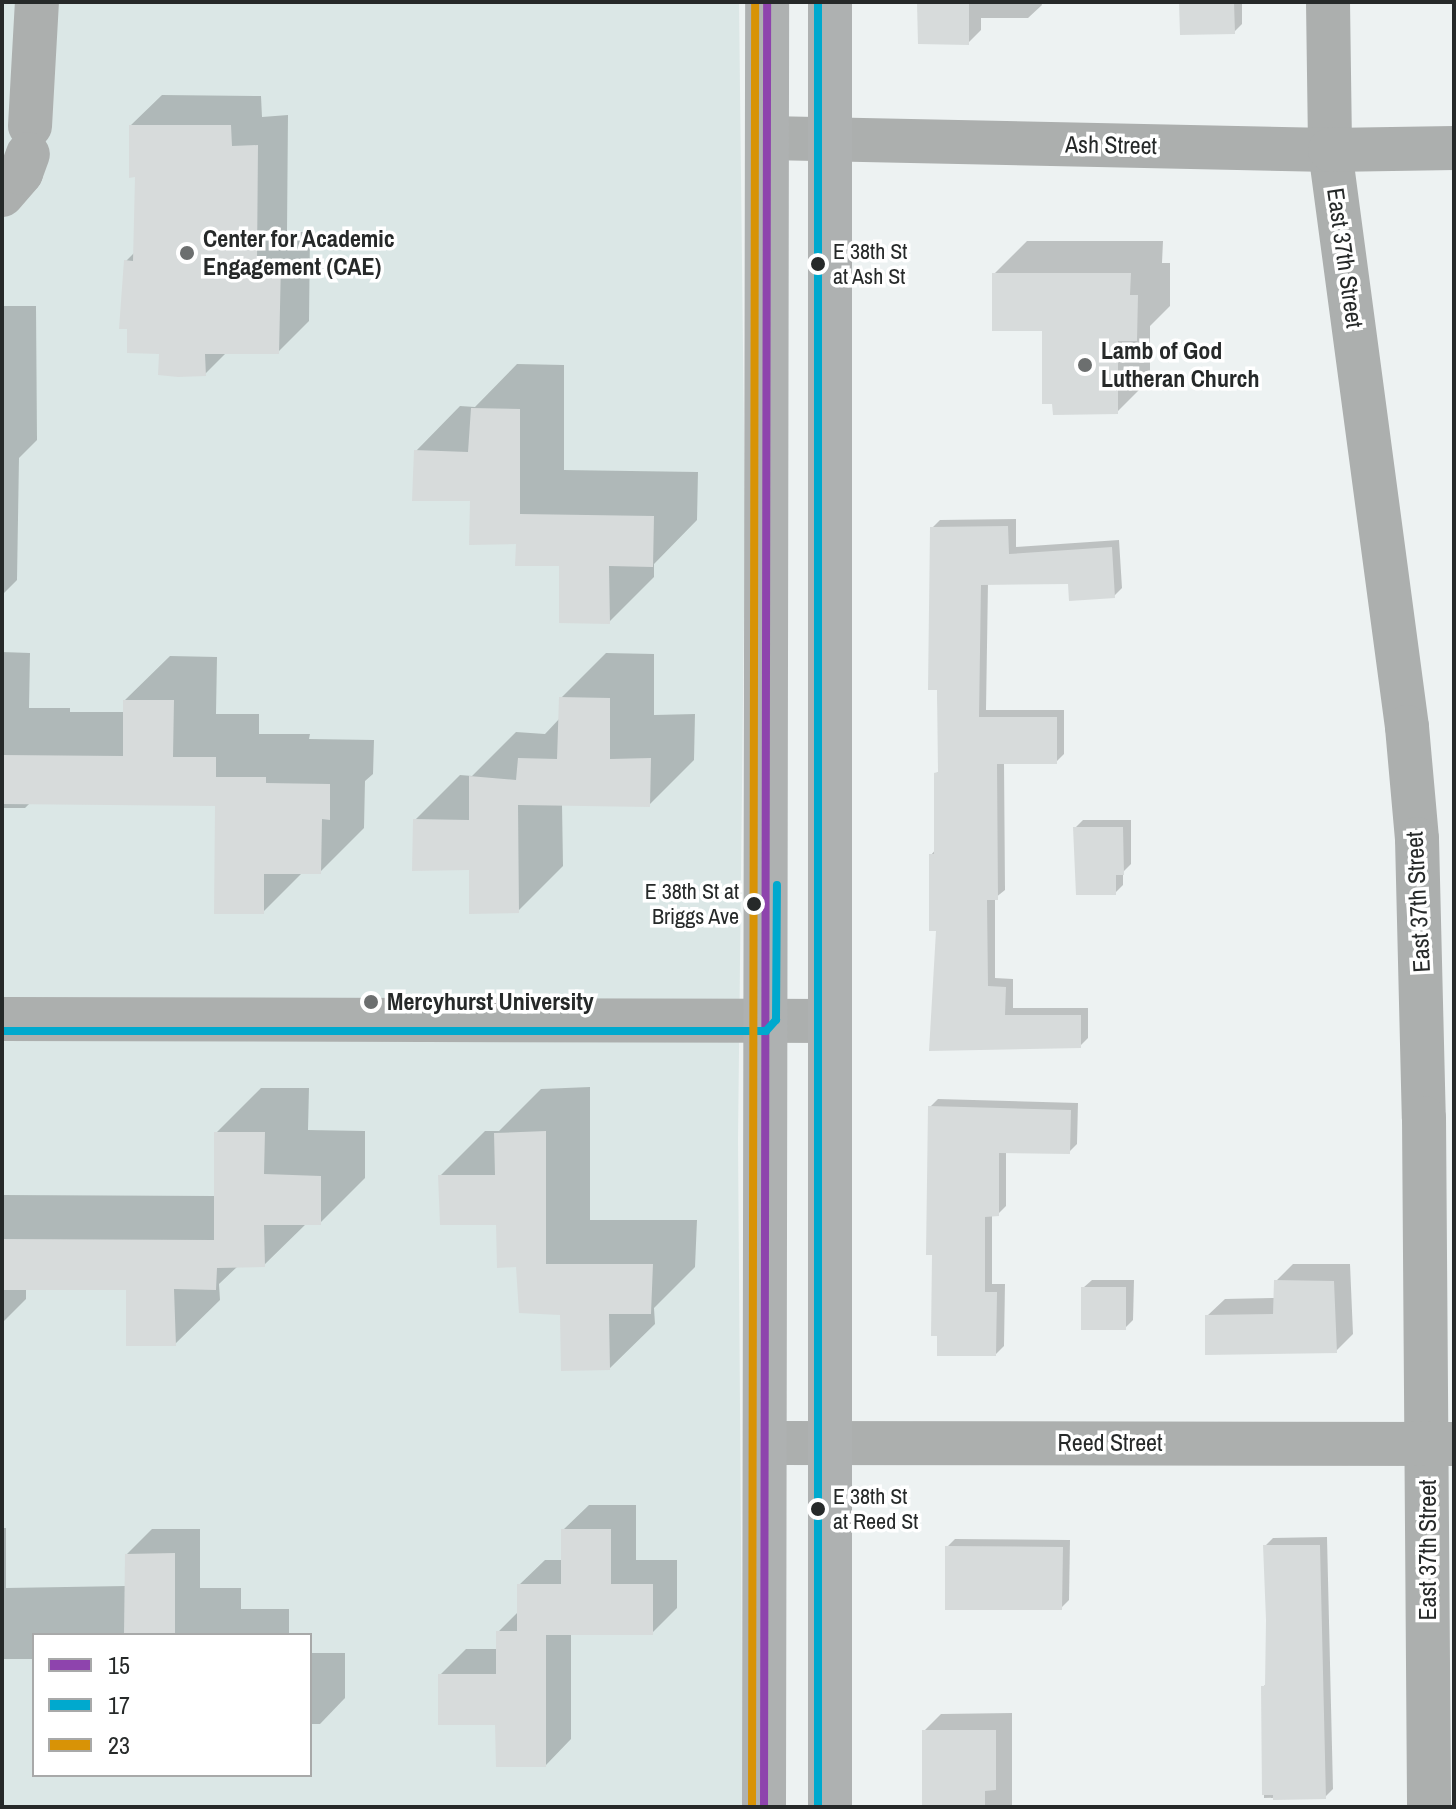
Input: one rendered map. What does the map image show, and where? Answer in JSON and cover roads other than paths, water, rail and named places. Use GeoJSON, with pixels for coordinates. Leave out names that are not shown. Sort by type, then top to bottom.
{"type":"FeatureCollection","features":[{"type":"Feature","properties":{"kind":"main road"},"geometry":{"type":"LineString","coordinates":[[764,1807],[767,2]]}},
{"type":"Feature","properties":{"kind":"main road"},"geometry":{"type":"LineString","coordinates":[[830,2],[830,1807]]}},
{"type":"Feature","properties":{"kind":"street"},"geometry":{"type":"LineString","coordinates":[[2,195],[21,173],[29,140],[37,2]]}},
{"type":"Feature","properties":{"kind":"street","name":"East 37th Street"},"geometry":{"type":"LineString","coordinates":[[1328,2],[1330,150],[1407,727],[1417,839],[1441,1444],[1429,1807]]}},
{"type":"Feature","properties":{"kind":"street","name":"Ash Street"},"geometry":{"type":"LineString","coordinates":[[768,138],[1330,150],[1454,148]]}},
{"type":"Feature","properties":{"kind":"street"},"geometry":{"type":"LineString","coordinates":[[2,1019],[830,1021]]}},
{"type":"Feature","properties":{"kind":"street","name":"Reed Street"},"geometry":{"type":"LineString","coordinates":[[767,1443],[1441,1444]]}},
{"type":"Feature","properties":{"kind":"place","name":"Center for Academic Engagement (CAE)"},"geometry":{"type":"Point","coordinates":[187,253]}},
{"type":"Feature","properties":{"kind":"place","name":"E 38th St at Ash St"},"geometry":{"type":"Point","coordinates":[818,264]}},
{"type":"Feature","properties":{"kind":"place","name":"Lamb of God Lutheran Church"},"geometry":{"type":"Point","coordinates":[1085,365]}},
{"type":"Feature","properties":{"kind":"place","name":"E 38th St at Briggs Ave"},"geometry":{"type":"Point","coordinates":[754,904]}},
{"type":"Feature","properties":{"kind":"place","name":"Mercyhurst University"},"geometry":{"type":"Point","coordinates":[371,1002]}},
{"type":"Feature","properties":{"kind":"place","name":"E 38th St at Reed St"},"geometry":{"type":"Point","coordinates":[818,1509]}}]}
